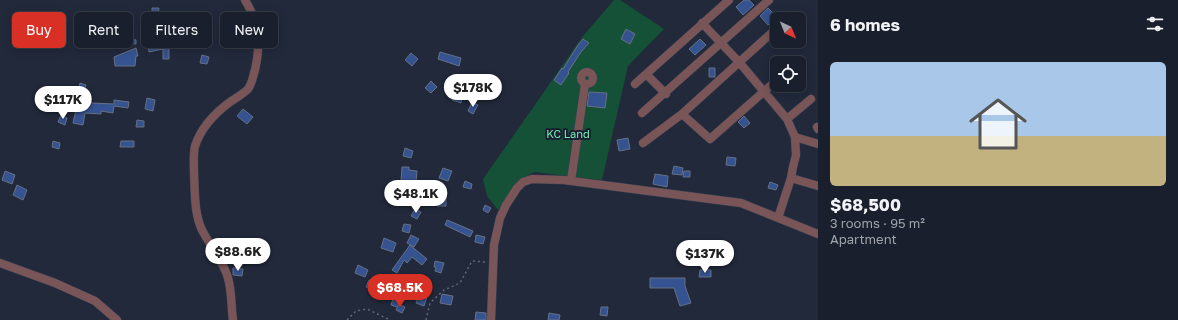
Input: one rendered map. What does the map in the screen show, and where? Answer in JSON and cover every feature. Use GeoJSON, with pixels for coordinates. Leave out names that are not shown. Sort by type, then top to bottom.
{"type":"FeatureCollection","features":[{"type":"Feature","properties":{"kind":"street"},"geometry":{"type":"LineString","coordinates":[[232,320],[231,290],[225,268],[201,229],[197,216],[194,157],[198,139],[212,118],[247,90],[252,83],[259,41],[252,12],[245,0]]}},
{"type":"Feature","properties":{"kind":"street"},"geometry":{"type":"LineString","coordinates":[[635,84],[729,0]]}},
{"type":"Feature","properties":{"kind":"street"},"geometry":{"type":"LineString","coordinates":[[642,114],[769,0]]}},
{"type":"Feature","properties":{"kind":"street"},"geometry":{"type":"LineString","coordinates":[[702,23],[739,62],[787,119],[795,137],[796,155],[792,167],[791,178],[778,218]]}},
{"type":"Feature","properties":{"kind":"street"},"geometry":{"type":"LineString","coordinates":[[643,143],[682,114],[770,34]]}},
{"type":"Feature","properties":{"kind":"street"},"geometry":{"type":"LineString","coordinates":[[646,74],[666,94]]}},
{"type":"Feature","properties":{"kind":"street"},"geometry":{"type":"LineString","coordinates":[[571,181],[585,84]]}},
{"type":"Feature","properties":{"kind":"street"},"geometry":{"type":"LineString","coordinates":[[682,114],[710,139],[770,86]]}},
{"type":"Feature","properties":{"kind":"street"},"geometry":{"type":"LineString","coordinates":[[787,119],[811,99]]}},
{"type":"Feature","properties":{"kind":"street"},"geometry":{"type":"LineString","coordinates":[[795,137],[818,144]]}},
{"type":"Feature","properties":{"kind":"street"},"geometry":{"type":"LineString","coordinates":[[791,178],[818,186]]}},
{"type":"Feature","properties":{"kind":"street"},"geometry":{"type":"LineString","coordinates":[[491,320],[494,245],[500,218],[517,188],[523,182],[532,179],[571,181],[741,203],[818,234]]}},
{"type":"Feature","properties":{"kind":"street"},"geometry":{"type":"LineString","coordinates":[[0,263],[55,283],[95,301],[117,320]]}},
{"type":"Feature","properties":{"kind":"path"},"geometry":{"type":"LineString","coordinates":[[426,320],[430,303],[444,290],[460,283],[472,261],[494,263]]}},
{"type":"Feature","properties":{"kind":"path"},"geometry":{"type":"LineString","coordinates":[[347,320],[356,311],[366,309],[390,320]]}},
{"type":"Feature","properties":{"kind":"green space","name":"KC Land"},"geometry":{"type":"Polygon","coordinates":[[[614,0],[620,0],[664,29],[628,66],[602,180],[534,172],[517,181],[498,210],[487,196],[483,179],[583,36],[614,0]]]}},
{"type":"Feature","properties":{"kind":"building"},"geometry":{"type":"Polygon","coordinates":[[[744,0],[749,0],[754,5],[743,15],[736,7],[744,0]]]}},
{"type":"Feature","properties":{"kind":"building"},"geometry":{"type":"Polygon","coordinates":[[[152,8],[159,8],[158,12],[152,12],[152,8]]]}},
{"type":"Feature","properties":{"kind":"building"},"geometry":{"type":"Polygon","coordinates":[[[768,8],[772,12],[770,12],[770,23],[768,25],[760,16],[768,8]]]}},
{"type":"Feature","properties":{"kind":"building"},"geometry":{"type":"Polygon","coordinates":[[[626,29],[635,34],[630,44],[621,39],[626,29]]]}},
{"type":"Feature","properties":{"kind":"building"},"geometry":{"type":"Polygon","coordinates":[[[583,39],[589,43],[581,52],[561,85],[554,80],[583,39]]]}},
{"type":"Feature","properties":{"kind":"building"},"geometry":{"type":"Polygon","coordinates":[[[700,39],[706,45],[695,55],[689,49],[700,39]]]}},
{"type":"Feature","properties":{"kind":"building"},"geometry":{"type":"Polygon","coordinates":[[[133,40],[136,40],[136,44],[133,44],[133,40]]]}},
{"type":"Feature","properties":{"kind":"building"},"geometry":{"type":"Polygon","coordinates":[[[136,48],[138,56],[136,56],[135,66],[115,66],[114,57],[136,48]]]}},
{"type":"Feature","properties":{"kind":"building"},"geometry":{"type":"Polygon","coordinates":[[[148,48],[169,48],[169,59],[163,59],[163,49],[149,52],[148,48]]]}},
{"type":"Feature","properties":{"kind":"building"},"geometry":{"type":"Polygon","coordinates":[[[440,52],[461,58],[459,66],[438,59],[440,52]]]}},
{"type":"Feature","properties":{"kind":"building"},"geometry":{"type":"Polygon","coordinates":[[[411,53],[418,59],[412,66],[405,60],[411,53]]]}},
{"type":"Feature","properties":{"kind":"building"},"geometry":{"type":"Polygon","coordinates":[[[202,55],[209,57],[207,64],[200,63],[202,55]]]}},
{"type":"Feature","properties":{"kind":"building"},"geometry":{"type":"Polygon","coordinates":[[[709,68],[715,68],[715,77],[709,77],[709,68]]]}},
{"type":"Feature","properties":{"kind":"building"},"geometry":{"type":"Polygon","coordinates":[[[431,81],[437,87],[431,93],[425,88],[431,81]]]}},
{"type":"Feature","properties":{"kind":"building"},"geometry":{"type":"Polygon","coordinates":[[[80,83],[86,85],[82,98],[92,103],[114,104],[114,100],[129,102],[128,108],[114,106],[113,113],[101,111],[101,114],[85,113],[83,125],[73,123],[77,105],[74,105],[76,101],[63,98],[65,92],[77,95],[80,83]]]}},
{"type":"Feature","properties":{"kind":"building"},"geometry":{"type":"Polygon","coordinates":[[[455,92],[463,94],[461,103],[452,100],[455,92]]]}},
{"type":"Feature","properties":{"kind":"building"},"geometry":{"type":"Polygon","coordinates":[[[589,92],[607,93],[605,108],[587,106],[589,92]]]}},
{"type":"Feature","properties":{"kind":"building"},"geometry":{"type":"Polygon","coordinates":[[[147,98],[155,100],[153,111],[145,109],[147,98]]]}},
{"type":"Feature","properties":{"kind":"building"},"geometry":{"type":"Polygon","coordinates":[[[472,102],[478,105],[473,114],[468,111],[472,102]]]}},
{"type":"Feature","properties":{"kind":"building"},"geometry":{"type":"Polygon","coordinates":[[[243,109],[253,117],[247,124],[237,116],[243,109]]]}},
{"type":"Feature","properties":{"kind":"building"},"geometry":{"type":"Polygon","coordinates":[[[61,115],[67,118],[65,125],[58,122],[61,115]]]}},
{"type":"Feature","properties":{"kind":"building"},"geometry":{"type":"Polygon","coordinates":[[[744,116],[750,123],[744,128],[738,122],[744,116]]]}},
{"type":"Feature","properties":{"kind":"building"},"geometry":{"type":"Polygon","coordinates":[[[137,120],[144,121],[144,127],[136,127],[137,120]]]}},
{"type":"Feature","properties":{"kind":"building"},"geometry":{"type":"Polygon","coordinates":[[[628,138],[630,149],[619,151],[617,140],[628,138]]]}},
{"type":"Feature","properties":{"kind":"building"},"geometry":{"type":"Polygon","coordinates":[[[53,141],[60,143],[59,149],[52,147],[53,141]]]}},
{"type":"Feature","properties":{"kind":"building"},"geometry":{"type":"Polygon","coordinates":[[[121,141],[134,141],[134,147],[120,147],[121,141]]]}},
{"type":"Feature","properties":{"kind":"building"},"geometry":{"type":"Polygon","coordinates":[[[405,148],[413,151],[411,158],[403,156],[405,148]]]}},
{"type":"Feature","properties":{"kind":"building"},"geometry":{"type":"Polygon","coordinates":[[[727,157],[736,158],[735,166],[726,165],[727,157]]]}},
{"type":"Feature","properties":{"kind":"building"},"geometry":{"type":"Polygon","coordinates":[[[674,166],[683,168],[682,175],[672,174],[674,166]]]}},
{"type":"Feature","properties":{"kind":"building"},"geometry":{"type":"Polygon","coordinates":[[[402,167],[409,167],[409,170],[417,171],[416,182],[401,181],[402,167]]]}},
{"type":"Feature","properties":{"kind":"building"},"geometry":{"type":"Polygon","coordinates":[[[443,168],[452,171],[448,181],[439,178],[443,168]]]}},
{"type":"Feature","properties":{"kind":"building"},"geometry":{"type":"Polygon","coordinates":[[[5,171],[15,175],[12,184],[2,180],[5,171]]]}},
{"type":"Feature","properties":{"kind":"building"},"geometry":{"type":"Polygon","coordinates":[[[684,171],[690,171],[690,177],[683,177],[684,171]]]}},
{"type":"Feature","properties":{"kind":"building"},"geometry":{"type":"Polygon","coordinates":[[[655,174],[668,176],[667,187],[653,184],[655,174]]]}},
{"type":"Feature","properties":{"kind":"building"},"geometry":{"type":"Polygon","coordinates":[[[465,181],[472,184],[471,189],[463,187],[465,181]]]}},
{"type":"Feature","properties":{"kind":"building"},"geometry":{"type":"Polygon","coordinates":[[[770,182],[778,185],[776,190],[768,188],[770,182]]]}},
{"type":"Feature","properties":{"kind":"building"},"geometry":{"type":"Polygon","coordinates":[[[17,185],[27,190],[23,200],[13,195],[17,185]]]}},
{"type":"Feature","properties":{"kind":"building"},"geometry":{"type":"Polygon","coordinates":[[[446,191],[446,206],[437,206],[436,192],[446,191]]]}},
{"type":"Feature","properties":{"kind":"building"},"geometry":{"type":"Polygon","coordinates":[[[485,205],[491,208],[488,213],[483,210],[485,205]]]}},
{"type":"Feature","properties":{"kind":"building"},"geometry":{"type":"Polygon","coordinates":[[[415,209],[421,212],[417,219],[411,216],[415,209]]]}},
{"type":"Feature","properties":{"kind":"building"},"geometry":{"type":"Polygon","coordinates":[[[447,220],[473,231],[470,237],[445,225],[447,220]]]}},
{"type":"Feature","properties":{"kind":"building"},"geometry":{"type":"Polygon","coordinates":[[[404,224],[411,225],[409,233],[402,231],[404,224]]]}},
{"type":"Feature","properties":{"kind":"building"},"geometry":{"type":"Polygon","coordinates":[[[411,235],[419,239],[414,247],[407,243],[411,235]]]}},
{"type":"Feature","properties":{"kind":"building"},"geometry":{"type":"Polygon","coordinates":[[[476,235],[485,237],[483,244],[475,242],[476,235]]]}},
{"type":"Feature","properties":{"kind":"building"},"geometry":{"type":"Polygon","coordinates":[[[384,238],[396,243],[393,252],[381,248],[384,238]]]}},
{"type":"Feature","properties":{"kind":"building"},"geometry":{"type":"Polygon","coordinates":[[[229,240],[231,246],[221,250],[219,243],[229,240]]]}},
{"type":"Feature","properties":{"kind":"building"},"geometry":{"type":"Polygon","coordinates":[[[410,245],[427,259],[422,265],[412,257],[407,263],[404,260],[397,273],[392,270],[410,245]]]}},
{"type":"Feature","properties":{"kind":"building"},"geometry":{"type":"Polygon","coordinates":[[[435,261],[444,263],[441,273],[435,271],[435,261]]]}},
{"type":"Feature","properties":{"kind":"building"},"geometry":{"type":"Polygon","coordinates":[[[358,265],[368,270],[365,277],[355,273],[358,265]]]}},
{"type":"Feature","properties":{"kind":"building"},"geometry":{"type":"Polygon","coordinates":[[[233,268],[243,269],[242,276],[233,275],[233,268]]]}},
{"type":"Feature","properties":{"kind":"building"},"geometry":{"type":"Polygon","coordinates":[[[700,270],[711,270],[711,277],[699,277],[700,270]]]}},
{"type":"Feature","properties":{"kind":"building"},"geometry":{"type":"Polygon","coordinates":[[[409,278],[418,281],[415,292],[405,289],[409,278]]]}},
{"type":"Feature","properties":{"kind":"building"},"geometry":{"type":"Polygon","coordinates":[[[650,278],[685,278],[685,286],[691,303],[680,306],[674,288],[650,288],[650,278]]]}},
{"type":"Feature","properties":{"kind":"building"},"geometry":{"type":"Polygon","coordinates":[[[369,280],[377,284],[374,290],[366,287],[369,280]]]}},
{"type":"Feature","properties":{"kind":"building"},"geometry":{"type":"Polygon","coordinates":[[[396,284],[401,289],[395,295],[390,290],[396,284]]]}},
{"type":"Feature","properties":{"kind":"building"},"geometry":{"type":"Polygon","coordinates":[[[442,294],[453,296],[451,305],[440,303],[442,294]]]}},
{"type":"Feature","properties":{"kind":"building"},"geometry":{"type":"Polygon","coordinates":[[[419,295],[427,297],[424,306],[416,303],[419,295]]]}},
{"type":"Feature","properties":{"kind":"building"},"geometry":{"type":"Polygon","coordinates":[[[393,299],[399,301],[397,307],[391,305],[393,299]]]}},
{"type":"Feature","properties":{"kind":"building"},"geometry":{"type":"Polygon","coordinates":[[[399,304],[405,307],[402,313],[396,310],[399,304]]]}},
{"type":"Feature","properties":{"kind":"building"},"geometry":{"type":"Polygon","coordinates":[[[601,307],[608,307],[607,316],[600,315],[601,307]]]}},
{"type":"Feature","properties":{"kind":"building"},"geometry":{"type":"Polygon","coordinates":[[[476,312],[486,313],[486,320],[475,320],[476,312]]]}},
{"type":"Feature","properties":{"kind":"building"},"geometry":{"type":"Polygon","coordinates":[[[549,313],[560,315],[559,320],[548,320],[549,313]]]}}]}
